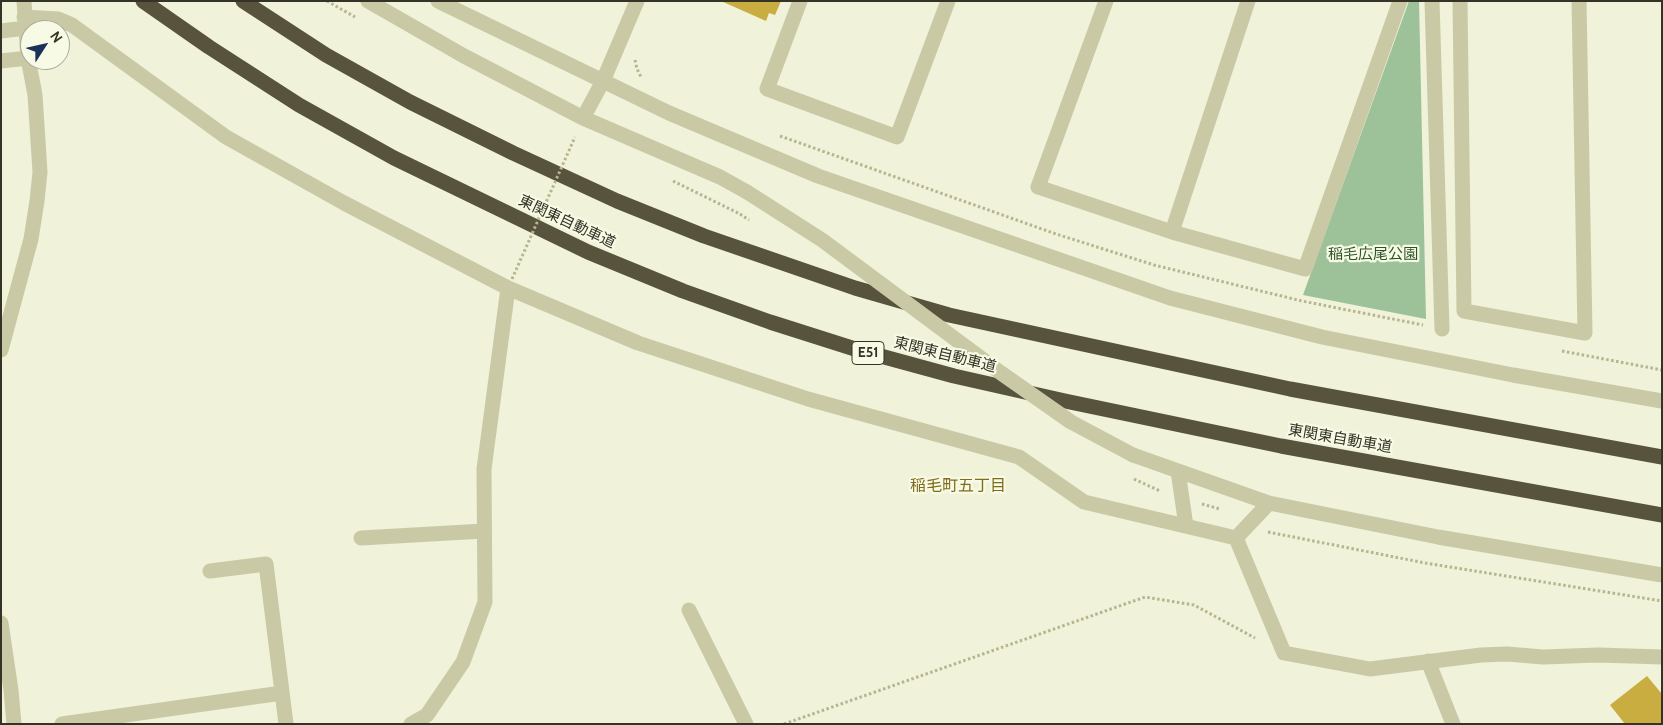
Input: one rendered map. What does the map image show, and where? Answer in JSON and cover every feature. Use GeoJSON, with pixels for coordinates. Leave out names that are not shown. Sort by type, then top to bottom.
{"type":"FeatureCollection","features":[{"type":"Feature","properties":{"kind":"highway","name":"東関東自動車道"},"geometry":{"type":"LineString","coordinates":[[143,1],[209,47],[299,105],[394,158],[588,252],[683,291],[770,322],[855,349],[954,376],[1065,402],[1281,446],[1662,514]]}},
{"type":"Feature","properties":{"kind":"highway"},"geometry":{"type":"LineString","coordinates":[[243,1],[326,55],[410,102],[617,202],[704,236],[855,288],[949,315],[1290,389],[1662,457]]}},
{"type":"Feature","properties":{"kind":"street"},"geometry":{"type":"LineString","coordinates":[[24,1],[25,20]]}},
{"type":"Feature","properties":{"kind":"street"},"geometry":{"type":"LineString","coordinates":[[368,1],[464,56],[583,118],[720,177],[748,192],[822,240],[993,367],[1071,422],[1133,455],[1269,502],[1438,537],[1662,575]]}},
{"type":"Feature","properties":{"kind":"street"},"geometry":{"type":"LineString","coordinates":[[438,1],[669,113],[818,176],[1170,298],[1322,337],[1513,375],[1662,401]]}},
{"type":"Feature","properties":{"kind":"street"},"geometry":{"type":"LineString","coordinates":[[583,118],[602,81],[637,1]]}},
{"type":"Feature","properties":{"kind":"street"},"geometry":{"type":"LineString","coordinates":[[800,1],[767,88],[897,137],[948,1]]}},
{"type":"Feature","properties":{"kind":"street"},"geometry":{"type":"LineString","coordinates":[[1106,1],[1038,187],[1172,232],[1305,270],[1400,1]]}},
{"type":"Feature","properties":{"kind":"street"},"geometry":{"type":"LineString","coordinates":[[1172,232],[1248,1]]}},
{"type":"Feature","properties":{"kind":"street"},"geometry":{"type":"LineString","coordinates":[[1432,1],[1442,329]]}},
{"type":"Feature","properties":{"kind":"street"},"geometry":{"type":"LineString","coordinates":[[1460,1],[1464,311],[1585,333],[1579,1]]}},
{"type":"Feature","properties":{"kind":"street"},"geometry":{"type":"LineString","coordinates":[[47,20],[60,20]]}},
{"type":"Feature","properties":{"kind":"street"},"geometry":{"type":"LineString","coordinates":[[1,31],[20,24]]}},
{"type":"Feature","properties":{"kind":"street"},"geometry":{"type":"LineString","coordinates":[[70,24],[226,137],[344,204],[638,343],[808,400],[1019,457],[1084,502],[1236,538]]}},
{"type":"Feature","properties":{"kind":"street"},"geometry":{"type":"LineString","coordinates":[[1,61],[20,59]]}},
{"type":"Feature","properties":{"kind":"street"},"geometry":{"type":"LineString","coordinates":[[1,350],[31,240],[37,201],[40,172],[36,105],[30,70]]}},
{"type":"Feature","properties":{"kind":"street"},"geometry":{"type":"LineString","coordinates":[[411,724],[427,715],[463,662],[485,602],[484,469],[510,284]]}},
{"type":"Feature","properties":{"kind":"street"},"geometry":{"type":"LineString","coordinates":[[1178,471],[1186,526]]}},
{"type":"Feature","properties":{"kind":"street"},"geometry":{"type":"LineString","coordinates":[[1236,538],[1269,502]]}},
{"type":"Feature","properties":{"kind":"street"},"geometry":{"type":"LineString","coordinates":[[361,538],[484,531]]}},
{"type":"Feature","properties":{"kind":"street"},"geometry":{"type":"LineString","coordinates":[[1236,538],[1284,653],[1370,669],[1480,655],[1507,654],[1543,658],[1598,655],[1662,657]]}},
{"type":"Feature","properties":{"kind":"street"},"geometry":{"type":"LineString","coordinates":[[210,571],[266,564],[286,724]]}},
{"type":"Feature","properties":{"kind":"street"},"geometry":{"type":"LineString","coordinates":[[688,610],[746,724]]}},
{"type":"Feature","properties":{"kind":"street"},"geometry":{"type":"LineString","coordinates":[[1,623],[14,724]]}},
{"type":"Feature","properties":{"kind":"street"},"geometry":{"type":"LineString","coordinates":[[1428,661],[1453,724]]}},
{"type":"Feature","properties":{"kind":"street"},"geometry":{"type":"LineString","coordinates":[[62,724],[282,693]]}},
{"type":"Feature","properties":{"kind":"path"},"geometry":{"type":"LineString","coordinates":[[510,284],[575,137]]}},
{"type":"Feature","properties":{"kind":"path"},"geometry":{"type":"LineString","coordinates":[[784,724],[1145,597],[1194,605],[1284,653]]}},
{"type":"Feature","properties":{"kind":"green space","name":"稲毛広尾公園"},"geometry":{"type":"Polygon","coordinates":[[[1409,1],[1419,1],[1426,319],[1303,295],[1409,1]]]}},
{"type":"Feature","properties":{"kind":"building"},"geometry":{"type":"Polygon","coordinates":[[[721,1],[781,1],[775,15],[769,13],[766,21],[721,1]]]}},
{"type":"Feature","properties":{"kind":"building"},"geometry":{"type":"Polygon","coordinates":[[[1647,676],[1662,694],[1662,724],[1625,724],[1610,705],[1647,676]]]}},
{"type":"Feature","properties":{"kind":"district","name":"稲毛町五丁目"},"geometry":{"type":"Point","coordinates":[958,486]}}]}
